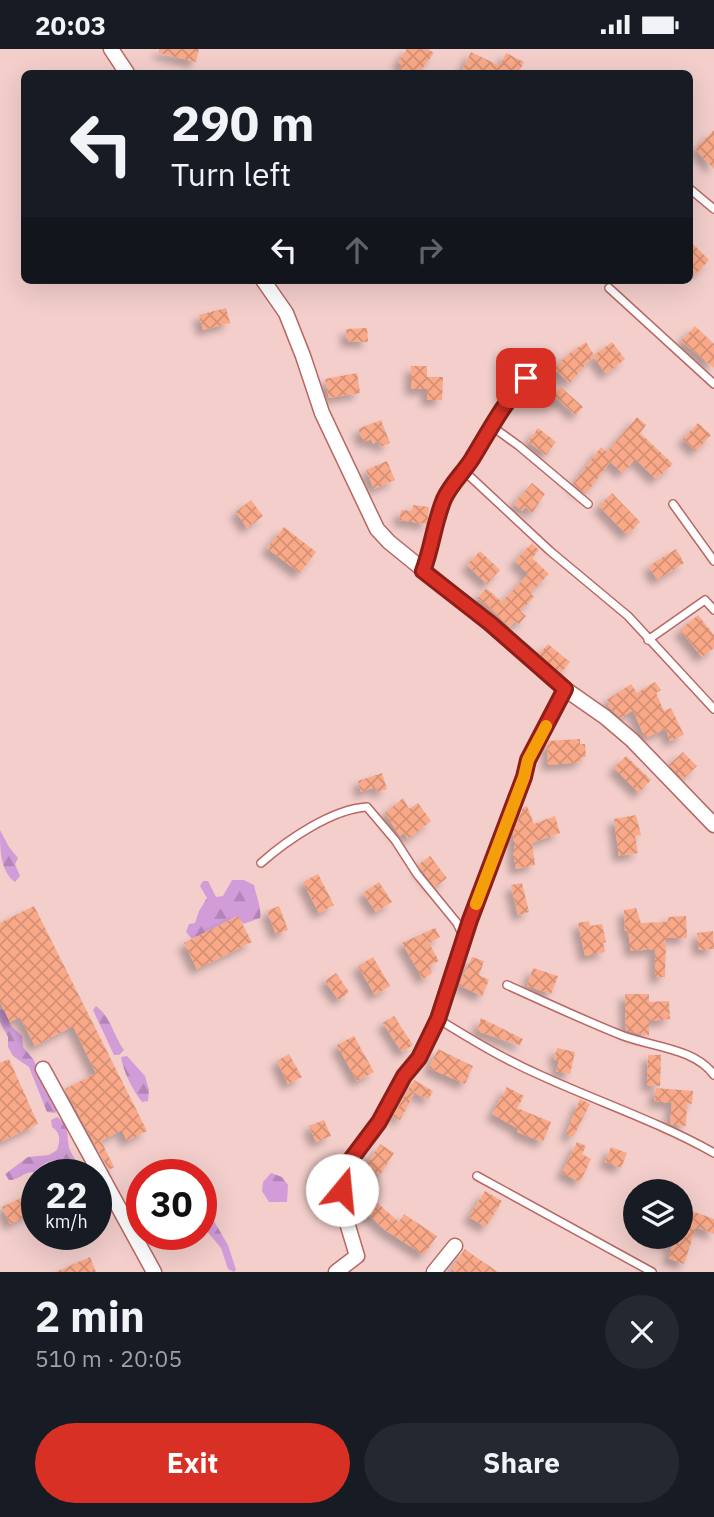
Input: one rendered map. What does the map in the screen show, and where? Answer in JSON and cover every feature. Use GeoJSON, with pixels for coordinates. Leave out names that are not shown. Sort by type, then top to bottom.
{"type":"FeatureCollection","features":[{"type":"Feature","properties":{"kind":"street"},"geometry":{"type":"LineString","coordinates":[[111,49],[125,70]]}},
{"type":"Feature","properties":{"kind":"street"},"geometry":{"type":"LineString","coordinates":[[266,284],[286,313],[322,412],[377,529],[389,543],[491,624],[565,689],[632,740],[714,825]]}},
{"type":"Feature","properties":{"kind":"street"},"geometry":{"type":"LineString","coordinates":[[336,1272],[357,1256],[342,1206],[342,1190],[349,1162],[379,1122],[404,1076],[419,1058],[438,1019],[528,760],[565,689]]}},
{"type":"Feature","properties":{"kind":"street"},"geometry":{"type":"LineString","coordinates":[[43,1069],[154,1272]]}},
{"type":"Feature","properties":{"kind":"street"},"geometry":{"type":"LineString","coordinates":[[434,1272],[455,1246]]}},
{"type":"Feature","properties":{"kind":"lane"},"geometry":{"type":"LineString","coordinates":[[693,192],[714,209]]}},
{"type":"Feature","properties":{"kind":"lane"},"geometry":{"type":"LineString","coordinates":[[609,288],[714,384]]}},
{"type":"Feature","properties":{"kind":"lane"},"geometry":{"type":"LineString","coordinates":[[423,571],[430,554],[433,529],[445,496],[470,462],[490,425],[526,378]]}},
{"type":"Feature","properties":{"kind":"lane"},"geometry":{"type":"LineString","coordinates":[[490,425],[588,504]]}},
{"type":"Feature","properties":{"kind":"lane"},"geometry":{"type":"LineString","coordinates":[[463,470],[550,551],[628,616],[714,709]]}},
{"type":"Feature","properties":{"kind":"lane"},"geometry":{"type":"LineString","coordinates":[[673,504],[714,561]]}},
{"type":"Feature","properties":{"kind":"lane"},"geometry":{"type":"LineString","coordinates":[[649,640],[705,600],[714,610]]}},
{"type":"Feature","properties":{"kind":"lane"},"geometry":{"type":"LineString","coordinates":[[261,863],[284,842],[343,810],[367,807],[395,840],[424,883],[457,923],[461,935],[465,938]]}},
{"type":"Feature","properties":{"kind":"lane"},"geometry":{"type":"LineString","coordinates":[[507,985],[623,1036],[681,1053],[706,1064],[714,1075]]}},
{"type":"Feature","properties":{"kind":"lane"},"geometry":{"type":"LineString","coordinates":[[438,1019],[486,1049],[541,1076],[678,1133],[714,1153]]}},
{"type":"Feature","properties":{"kind":"lane"},"geometry":{"type":"LineString","coordinates":[[477,1176],[652,1272]]}},
{"type":"Feature","properties":{"kind":"green space"},"geometry":{"type":"Polygon","coordinates":[[[0,830],[18,858],[15,864],[20,876],[15,882],[4,866],[0,830]]]}},
{"type":"Feature","properties":{"kind":"green space"},"geometry":{"type":"Polygon","coordinates":[[[232,880],[244,880],[254,885],[260,906],[260,918],[243,924],[238,916],[192,939],[186,932],[189,924],[195,923],[207,898],[200,886],[203,881],[208,881],[216,897],[223,896],[232,880]]]}},
{"type":"Feature","properties":{"kind":"green space"},"geometry":{"type":"Polygon","coordinates":[[[96,1006],[105,1015],[124,1050],[119,1055],[114,1055],[93,1010],[96,1006]]]}},
{"type":"Feature","properties":{"kind":"green space"},"geometry":{"type":"Polygon","coordinates":[[[0,1009],[5,1011],[11,1026],[22,1036],[23,1047],[34,1060],[41,1082],[51,1095],[57,1110],[55,1113],[47,1112],[29,1067],[13,1056],[8,1047],[8,1037],[0,1022],[0,1009]]]}},
{"type":"Feature","properties":{"kind":"green space"},"geometry":{"type":"Polygon","coordinates":[[[127,1056],[145,1076],[149,1090],[148,1101],[142,1102],[129,1081],[121,1057],[127,1056]]]}},
{"type":"Feature","properties":{"kind":"green space"},"geometry":{"type":"Polygon","coordinates":[[[57,1117],[66,1124],[69,1148],[74,1159],[25,1159],[49,1155],[57,1150],[59,1137],[51,1120],[57,1117]]]}},
{"type":"Feature","properties":{"kind":"green space"},"geometry":{"type":"Polygon","coordinates":[[[21,1162],[21,1176],[9,1180],[5,1174],[21,1162]]]}},
{"type":"Feature","properties":{"kind":"green space"},"geometry":{"type":"Polygon","coordinates":[[[271,1173],[282,1177],[288,1185],[287,1202],[269,1202],[262,1191],[263,1182],[271,1173]]]}},
{"type":"Feature","properties":{"kind":"green space"},"geometry":{"type":"Polygon","coordinates":[[[217,1226],[228,1245],[236,1270],[234,1272],[228,1269],[217,1243],[217,1226]]]}},
{"type":"Feature","properties":{"kind":"building"},"geometry":{"type":"Polygon","coordinates":[[[159,49],[199,49],[196,62],[159,53],[159,49]]]}},
{"type":"Feature","properties":{"kind":"building"},"geometry":{"type":"Polygon","coordinates":[[[407,49],[428,49],[434,53],[421,70],[399,70],[402,65],[398,62],[407,49]]]}},
{"type":"Feature","properties":{"kind":"building"},"geometry":{"type":"Polygon","coordinates":[[[471,52],[500,66],[506,53],[524,62],[520,70],[462,70],[471,52]]]}},
{"type":"Feature","properties":{"kind":"building"},"geometry":{"type":"Polygon","coordinates":[[[714,130],[714,169],[695,149],[714,130]]]}},
{"type":"Feature","properties":{"kind":"building"},"geometry":{"type":"Polygon","coordinates":[[[693,244],[709,260],[695,275],[693,273],[693,244]]]}},
{"type":"Feature","properties":{"kind":"building"},"geometry":{"type":"Polygon","coordinates":[[[226,308],[230,323],[203,330],[199,315],[226,308]]]}},
{"type":"Feature","properties":{"kind":"building"},"geometry":{"type":"Polygon","coordinates":[[[695,326],[714,344],[714,368],[681,341],[695,326]]]}},
{"type":"Feature","properties":{"kind":"building"},"geometry":{"type":"Polygon","coordinates":[[[367,328],[368,342],[347,341],[346,329],[367,328]]]}},
{"type":"Feature","properties":{"kind":"building"},"geometry":{"type":"Polygon","coordinates":[[[586,342],[594,355],[570,383],[554,369],[566,356],[586,342]]]}},
{"type":"Feature","properties":{"kind":"building"},"geometry":{"type":"Polygon","coordinates":[[[612,342],[625,359],[606,374],[593,356],[612,342]]]}},
{"type":"Feature","properties":{"kind":"building"},"geometry":{"type":"Polygon","coordinates":[[[411,366],[427,366],[427,377],[443,377],[442,400],[427,400],[427,389],[411,389],[411,366]]]}},
{"type":"Feature","properties":{"kind":"building"},"geometry":{"type":"Polygon","coordinates":[[[357,373],[360,393],[329,398],[325,379],[357,373]]]}},
{"type":"Feature","properties":{"kind":"building"},"geometry":{"type":"Polygon","coordinates":[[[561,387],[583,407],[576,415],[553,395],[561,387]]]}},
{"type":"Feature","properties":{"kind":"building"},"geometry":{"type":"Polygon","coordinates":[[[637,417],[646,425],[640,433],[673,464],[656,479],[635,459],[623,473],[610,462],[586,494],[573,484],[601,447],[607,452],[637,417]]]}},
{"type":"Feature","properties":{"kind":"building"},"geometry":{"type":"Polygon","coordinates":[[[381,420],[390,443],[381,447],[379,441],[373,444],[371,439],[364,442],[358,429],[381,420]]]}},
{"type":"Feature","properties":{"kind":"building"},"geometry":{"type":"Polygon","coordinates":[[[698,423],[711,435],[696,451],[683,439],[698,423]]]}},
{"type":"Feature","properties":{"kind":"building"},"geometry":{"type":"Polygon","coordinates":[[[538,428],[556,442],[546,455],[528,442],[538,428]]]}},
{"type":"Feature","properties":{"kind":"building"},"geometry":{"type":"Polygon","coordinates":[[[387,461],[395,480],[374,489],[366,470],[387,461]]]}},
{"type":"Feature","properties":{"kind":"building"},"geometry":{"type":"Polygon","coordinates":[[[532,483],[545,494],[532,513],[526,507],[522,511],[514,504],[532,483]]]}},
{"type":"Feature","properties":{"kind":"building"},"geometry":{"type":"Polygon","coordinates":[[[612,493],[640,522],[627,535],[599,506],[612,493]]]}},
{"type":"Feature","properties":{"kind":"building"},"geometry":{"type":"Polygon","coordinates":[[[251,500],[263,516],[247,528],[236,512],[251,500]]]}},
{"type":"Feature","properties":{"kind":"building"},"geometry":{"type":"Polygon","coordinates":[[[413,505],[429,507],[427,524],[399,520],[401,510],[412,511],[413,505]]]}},
{"type":"Feature","properties":{"kind":"building"},"geometry":{"type":"Polygon","coordinates":[[[284,527],[316,552],[300,573],[267,548],[284,527]]]}},
{"type":"Feature","properties":{"kind":"building"},"geometry":{"type":"Polygon","coordinates":[[[532,543],[539,550],[532,558],[549,574],[530,593],[534,597],[520,611],[526,616],[519,624],[515,621],[510,627],[478,598],[486,588],[502,602],[528,574],[515,561],[532,543]]]}},
{"type":"Feature","properties":{"kind":"building"},"geometry":{"type":"Polygon","coordinates":[[[676,549],[684,563],[657,580],[649,566],[676,549]]]}},
{"type":"Feature","properties":{"kind":"building"},"geometry":{"type":"Polygon","coordinates":[[[480,551],[500,570],[487,584],[467,565],[480,551]]]}},
{"type":"Feature","properties":{"kind":"building"},"geometry":{"type":"Polygon","coordinates":[[[698,615],[714,635],[714,648],[702,657],[680,630],[698,615]]]}},
{"type":"Feature","properties":{"kind":"building"},"geometry":{"type":"Polygon","coordinates":[[[548,644],[570,662],[561,673],[539,654],[548,644]]]}},
{"type":"Feature","properties":{"kind":"building"},"geometry":{"type":"Polygon","coordinates":[[[655,682],[661,690],[656,693],[664,711],[671,708],[684,735],[670,741],[666,729],[645,738],[633,710],[621,718],[608,706],[610,704],[607,700],[631,684],[637,693],[655,682]]]}},
{"type":"Feature","properties":{"kind":"building"},"geometry":{"type":"Polygon","coordinates":[[[580,739],[580,744],[585,744],[586,757],[581,757],[581,762],[548,765],[549,741],[580,739]]]}},
{"type":"Feature","properties":{"kind":"building"},"geometry":{"type":"Polygon","coordinates":[[[683,752],[697,766],[683,779],[669,765],[683,752]]]}},
{"type":"Feature","properties":{"kind":"building"},"geometry":{"type":"Polygon","coordinates":[[[626,756],[651,780],[639,793],[614,768],[626,756]]]}},
{"type":"Feature","properties":{"kind":"building"},"geometry":{"type":"Polygon","coordinates":[[[382,773],[387,789],[378,792],[376,787],[361,792],[358,781],[382,773]]]}},
{"type":"Feature","properties":{"kind":"building"},"geometry":{"type":"Polygon","coordinates":[[[403,798],[409,809],[418,803],[431,821],[408,839],[404,833],[400,836],[385,813],[403,798]]]}},
{"type":"Feature","properties":{"kind":"building"},"geometry":{"type":"Polygon","coordinates":[[[527,806],[534,824],[555,816],[560,833],[532,843],[535,865],[516,869],[513,833],[523,808],[527,806]]]}},
{"type":"Feature","properties":{"kind":"building"},"geometry":{"type":"Polygon","coordinates":[[[636,815],[641,835],[635,836],[638,853],[619,856],[614,819],[636,815]]]}},
{"type":"Feature","properties":{"kind":"building"},"geometry":{"type":"Polygon","coordinates":[[[430,856],[447,878],[435,887],[418,865],[430,856]]]}},
{"type":"Feature","properties":{"kind":"building"},"geometry":{"type":"Polygon","coordinates":[[[318,874],[334,905],[319,913],[303,882],[318,874]]]}},
{"type":"Feature","properties":{"kind":"building"},"geometry":{"type":"Polygon","coordinates":[[[379,882],[392,902],[376,912],[363,893],[379,882]]]}},
{"type":"Feature","properties":{"kind":"building"},"geometry":{"type":"Polygon","coordinates":[[[522,883],[529,912],[518,915],[511,885],[522,883]]]}},
{"type":"Feature","properties":{"kind":"building"},"geometry":{"type":"Polygon","coordinates":[[[34,906],[147,1131],[127,1141],[122,1130],[101,1141],[110,1159],[103,1159],[65,1089],[96,1073],[73,1026],[35,1046],[20,1017],[10,1022],[0,1002],[0,923],[34,906]]]}},
{"type":"Feature","properties":{"kind":"building"},"geometry":{"type":"Polygon","coordinates":[[[279,906],[288,930],[276,934],[267,911],[279,906]]]}},
{"type":"Feature","properties":{"kind":"building"},"geometry":{"type":"Polygon","coordinates":[[[636,908],[641,923],[668,922],[668,917],[686,916],[687,938],[666,938],[665,977],[655,977],[655,949],[631,951],[629,937],[625,931],[624,910],[636,908]]]}},
{"type":"Feature","properties":{"kind":"building"},"geometry":{"type":"Polygon","coordinates":[[[238,916],[252,942],[197,969],[184,943],[238,916]]]}},
{"type":"Feature","properties":{"kind":"building"},"geometry":{"type":"Polygon","coordinates":[[[589,921],[590,926],[602,924],[605,952],[585,956],[578,923],[589,921]]]}},
{"type":"Feature","properties":{"kind":"building"},"geometry":{"type":"Polygon","coordinates":[[[435,928],[440,937],[429,943],[439,961],[429,966],[432,973],[423,979],[402,943],[435,928]]]}},
{"type":"Feature","properties":{"kind":"building"},"geometry":{"type":"Polygon","coordinates":[[[713,931],[714,949],[699,950],[697,933],[713,931]]]}},
{"type":"Feature","properties":{"kind":"building"},"geometry":{"type":"Polygon","coordinates":[[[373,957],[390,986],[375,995],[358,966],[373,957]]]}},
{"type":"Feature","properties":{"kind":"building"},"geometry":{"type":"Polygon","coordinates":[[[472,957],[484,961],[479,975],[489,980],[482,996],[459,985],[472,957]]]}},
{"type":"Feature","properties":{"kind":"building"},"geometry":{"type":"Polygon","coordinates":[[[533,968],[558,976],[551,994],[527,986],[533,968]]]}},
{"type":"Feature","properties":{"kind":"building"},"geometry":{"type":"Polygon","coordinates":[[[336,973],[349,992],[339,1000],[325,981],[336,973]]]}},
{"type":"Feature","properties":{"kind":"building"},"geometry":{"type":"Polygon","coordinates":[[[625,994],[649,994],[649,1002],[669,1001],[670,1019],[649,1021],[649,1036],[626,1030],[625,994]]]}},
{"type":"Feature","properties":{"kind":"building"},"geometry":{"type":"Polygon","coordinates":[[[394,1016],[413,1045],[402,1052],[383,1023],[394,1016]]]}},
{"type":"Feature","properties":{"kind":"building"},"geometry":{"type":"Polygon","coordinates":[[[481,1018],[523,1039],[520,1045],[477,1031],[481,1018]]]}},
{"type":"Feature","properties":{"kind":"building"},"geometry":{"type":"Polygon","coordinates":[[[354,1036],[374,1072],[357,1081],[337,1045],[354,1036]]]}},
{"type":"Feature","properties":{"kind":"building"},"geometry":{"type":"Polygon","coordinates":[[[557,1048],[575,1052],[570,1074],[556,1071],[559,1061],[554,1059],[557,1048]]]}},
{"type":"Feature","properties":{"kind":"building"},"geometry":{"type":"Polygon","coordinates":[[[438,1049],[473,1066],[465,1084],[429,1068],[438,1049]]]}},
{"type":"Feature","properties":{"kind":"building"},"geometry":{"type":"Polygon","coordinates":[[[289,1054],[302,1077],[288,1084],[277,1061],[289,1054]]]}},
{"type":"Feature","properties":{"kind":"building"},"geometry":{"type":"Polygon","coordinates":[[[648,1055],[661,1055],[660,1086],[647,1085],[648,1055]]]}},
{"type":"Feature","properties":{"kind":"building"},"geometry":{"type":"Polygon","coordinates":[[[9,1059],[38,1124],[0,1142],[0,1063],[9,1059]]]}},
{"type":"Feature","properties":{"kind":"building"},"geometry":{"type":"Polygon","coordinates":[[[414,1080],[433,1091],[428,1100],[411,1090],[414,1094],[400,1120],[393,1116],[414,1080]]]}},
{"type":"Feature","properties":{"kind":"building"},"geometry":{"type":"Polygon","coordinates":[[[507,1087],[524,1096],[517,1108],[551,1122],[543,1142],[517,1132],[519,1129],[492,1114],[507,1087]]]}},
{"type":"Feature","properties":{"kind":"building"},"geometry":{"type":"Polygon","coordinates":[[[656,1088],[693,1091],[692,1104],[687,1103],[686,1126],[670,1124],[672,1103],[654,1101],[656,1088]]]}},
{"type":"Feature","properties":{"kind":"building"},"geometry":{"type":"Polygon","coordinates":[[[580,1099],[590,1104],[573,1137],[566,1134],[580,1099]]]}},
{"type":"Feature","properties":{"kind":"building"},"geometry":{"type":"Polygon","coordinates":[[[324,1120],[331,1136],[316,1142],[309,1126],[324,1120]]]}},
{"type":"Feature","properties":{"kind":"building"},"geometry":{"type":"Polygon","coordinates":[[[577,1142],[586,1146],[582,1154],[591,1159],[580,1182],[562,1173],[577,1142]]]}},
{"type":"Feature","properties":{"kind":"building"},"geometry":{"type":"Polygon","coordinates":[[[380,1144],[394,1153],[380,1175],[366,1166],[380,1144]]]}},
{"type":"Feature","properties":{"kind":"building"},"geometry":{"type":"Polygon","coordinates":[[[611,1147],[627,1153],[621,1168],[605,1162],[611,1147]]]}},
{"type":"Feature","properties":{"kind":"building"},"geometry":{"type":"Polygon","coordinates":[[[485,1191],[502,1201],[486,1227],[469,1217],[485,1191]]]}},
{"type":"Feature","properties":{"kind":"building"},"geometry":{"type":"Polygon","coordinates":[[[21,1198],[21,1219],[10,1224],[2,1207],[21,1198]]]}},
{"type":"Feature","properties":{"kind":"building"},"geometry":{"type":"Polygon","coordinates":[[[373,1199],[399,1222],[404,1214],[437,1236],[424,1255],[385,1230],[363,1210],[373,1199]]]}},
{"type":"Feature","properties":{"kind":"building"},"geometry":{"type":"Polygon","coordinates":[[[693,1211],[714,1219],[714,1234],[696,1227],[693,1236],[693,1211]]]}},
{"type":"Feature","properties":{"kind":"building"},"geometry":{"type":"Polygon","coordinates":[[[465,1249],[473,1255],[498,1272],[450,1272],[465,1249]]]}},
{"type":"Feature","properties":{"kind":"building"},"geometry":{"type":"Polygon","coordinates":[[[671,1249],[689,1249],[684,1264],[668,1258],[671,1249]]]}},
{"type":"Feature","properties":{"kind":"building"},"geometry":{"type":"Polygon","coordinates":[[[90,1257],[96,1272],[56,1272],[90,1257]]]}},
{"type":"Feature","properties":{"kind":"slow traffic"},"geometry":{"type":"LineString","coordinates":[[476,904],[528,760],[546,726]]}},
{"type":"Feature","properties":{"kind":"route"},"geometry":{"type":"LineString","coordinates":[[342,1190],[349,1162],[379,1122],[404,1076],[419,1058],[438,1019],[470,920],[528,760],[565,689],[523,655],[491,624],[423,571],[430,554],[433,529],[445,496],[470,462],[512,393],[526,378]]}}]}
